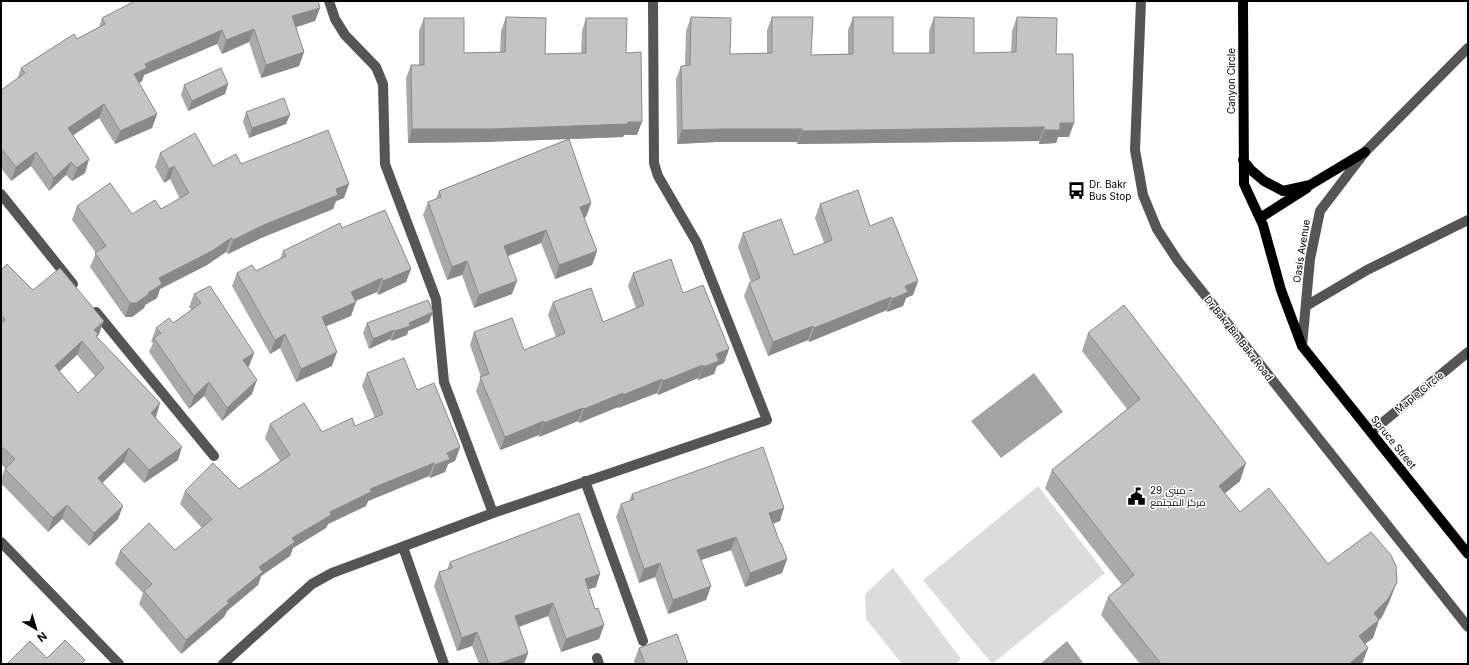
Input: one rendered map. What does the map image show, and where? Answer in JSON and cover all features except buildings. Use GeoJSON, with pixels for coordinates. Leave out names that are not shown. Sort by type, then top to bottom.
{"type":"FeatureCollection","features":[{"type":"Feature","properties":{"kind":"main road","name":"Canyon Circle"},"geometry":{"type":"LineString","coordinates":[[1243,1],[1244,184],[1260,218]]}},
{"type":"Feature","properties":{"kind":"main road","name":"Oasis Avenue"},"geometry":{"type":"LineString","coordinates":[[1243,160],[1251,170],[1264,181],[1283,191],[1310,185],[1366,152]]}},
{"type":"Feature","properties":{"kind":"main road"},"geometry":{"type":"LineString","coordinates":[[1260,218],[1310,185]]}},
{"type":"Feature","properties":{"kind":"main road","name":"Spruce Street"},"geometry":{"type":"LineString","coordinates":[[1260,218],[1264,225],[1281,290],[1302,346],[1468,554]]}},
{"type":"Feature","properties":{"kind":"street"},"geometry":{"type":"LineString","coordinates":[[329,1],[335,20],[345,35],[376,67],[383,84],[385,164],[436,299],[444,382],[493,513]]}},
{"type":"Feature","properties":{"kind":"street"},"geometry":{"type":"LineString","coordinates":[[223,664],[312,584],[332,573],[493,513],[767,420],[697,243],[658,176],[654,163],[652,1]]}},
{"type":"Feature","properties":{"kind":"street","name":"Dr Bakr Bin Bakr Road"},"geometry":{"type":"LineString","coordinates":[[1141,1],[1135,150],[1144,194],[1157,229],[1178,261],[1468,627]]}},
{"type":"Feature","properties":{"kind":"street","name":"Oasis Avenue"},"geometry":{"type":"LineString","coordinates":[[1302,346],[1310,259],[1320,211],[1366,152],[1468,48]]}},
{"type":"Feature","properties":{"kind":"street"},"geometry":{"type":"LineString","coordinates":[[1,194],[80,293]]}},
{"type":"Feature","properties":{"kind":"street"},"geometry":{"type":"LineString","coordinates":[[1306,306],[1367,270],[1468,220]]}},
{"type":"Feature","properties":{"kind":"street"},"geometry":{"type":"LineString","coordinates":[[90,305],[214,456]]}},
{"type":"Feature","properties":{"kind":"street","name":"Maple Circle"},"geometry":{"type":"LineString","coordinates":[[1371,432],[1468,352]]}},
{"type":"Feature","properties":{"kind":"street"},"geometry":{"type":"LineString","coordinates":[[585,481],[643,641]]}},
{"type":"Feature","properties":{"kind":"street"},"geometry":{"type":"LineString","coordinates":[[1,542],[119,664]]}},
{"type":"Feature","properties":{"kind":"street"},"geometry":{"type":"LineString","coordinates":[[403,547],[444,664]]}},
{"type":"Feature","properties":{"kind":"shaded area"},"geometry":{"type":"Polygon","coordinates":[[[1034,373],[1063,412],[1001,458],[971,421],[1034,373]]]}},
{"type":"Feature","properties":{"kind":"shaded area"},"geometry":{"type":"Polygon","coordinates":[[[1038,486],[1105,573],[992,664],[923,580],[1038,486]]]}},
{"type":"Feature","properties":{"kind":"shaded area"},"geometry":{"type":"Polygon","coordinates":[[[893,568],[961,659],[956,664],[902,664],[866,619],[865,594],[893,568]]]}},
{"type":"Feature","properties":{"kind":"shaded area"},"geometry":{"type":"Polygon","coordinates":[[[1067,641],[1084,664],[1040,664],[1067,641]]]}},
{"type":"Feature","properties":{"kind":"place","name":"Dr. Bakr Bus Stop"},"geometry":{"type":"Point","coordinates":[1076,190]}},
{"type":"Feature","properties":{"kind":"place","name":"مبنى 29 - مركز المجتمع"},"geometry":{"type":"Point","coordinates":[1137,496]}}]}
